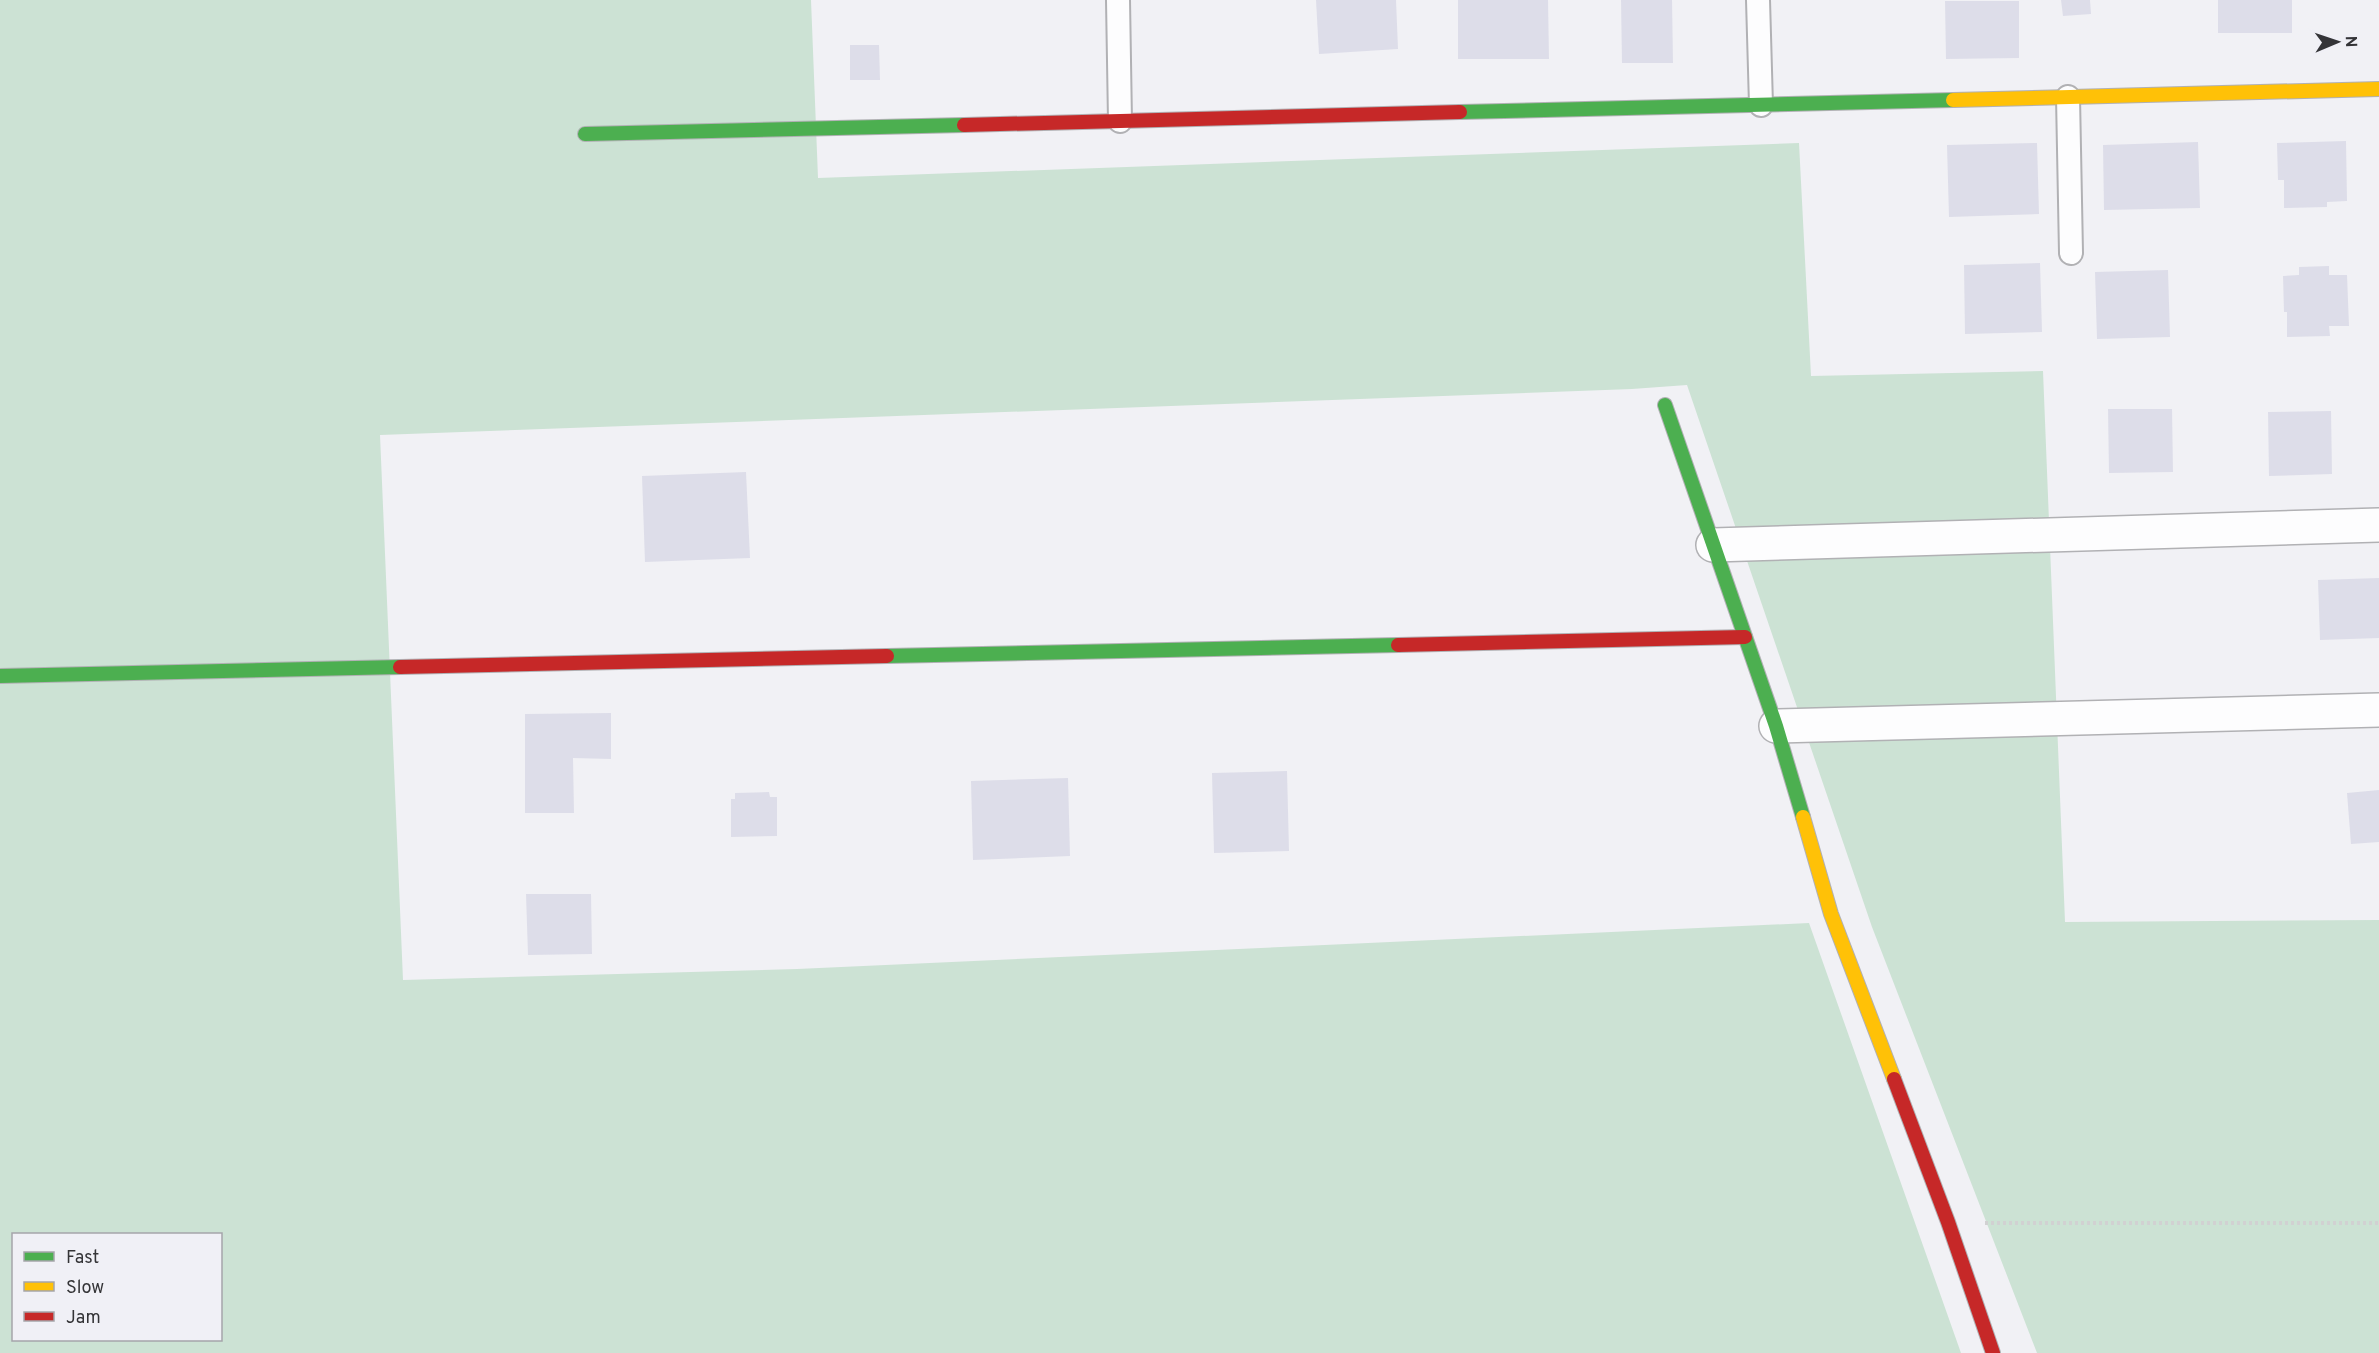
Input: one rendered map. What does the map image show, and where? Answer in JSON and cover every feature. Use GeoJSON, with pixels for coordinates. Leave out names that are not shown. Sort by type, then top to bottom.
{"type":"FeatureCollection","features":[{"type":"Feature","properties":{"kind":"street"},"geometry":{"type":"LineString","coordinates":[[585,134],[2379,89]]}},
{"type":"Feature","properties":{"kind":"street"},"geometry":{"type":"LineString","coordinates":[[1665,405],[1776,726],[1831,914],[1948,1222],[1993,1353]]}},
{"type":"Feature","properties":{"kind":"street"},"geometry":{"type":"LineString","coordinates":[[1713,545],[2379,525]]}},
{"type":"Feature","properties":{"kind":"street"},"geometry":{"type":"LineString","coordinates":[[0,676],[1745,637]]}},
{"type":"Feature","properties":{"kind":"street"},"geometry":{"type":"LineString","coordinates":[[1776,726],[2379,710]]}},
{"type":"Feature","properties":{"kind":"lane"},"geometry":{"type":"LineString","coordinates":[[1118,0],[1120,121]]}},
{"type":"Feature","properties":{"kind":"lane"},"geometry":{"type":"LineString","coordinates":[[1758,0],[1761,105]]}},
{"type":"Feature","properties":{"kind":"lane"},"geometry":{"type":"LineString","coordinates":[[2068,97],[2071,253]]}},
{"type":"Feature","properties":{"kind":"path"},"geometry":{"type":"LineString","coordinates":[[1948,1222],[2379,1223]]}},
{"type":"Feature","properties":{"kind":"green space"},"geometry":{"type":"Polygon","coordinates":[[[0,0],[811,0],[818,178],[1799,143],[1811,376],[2043,371],[2065,922],[2379,920],[2379,1353],[2037,1353],[1872,927],[1687,385],[1632,389],[380,435],[403,980],[797,969],[1809,923],[1961,1353],[0,1353],[0,0]]]}},
{"type":"Feature","properties":{"kind":"building"},"geometry":{"type":"Polygon","coordinates":[[[1316,0],[1396,0],[1398,49],[1319,54],[1316,0]]]}},
{"type":"Feature","properties":{"kind":"building"},"geometry":{"type":"Polygon","coordinates":[[[1458,0],[1548,0],[1549,59],[1458,59],[1458,0]]]}},
{"type":"Feature","properties":{"kind":"building"},"geometry":{"type":"Polygon","coordinates":[[[1621,0],[1672,0],[1673,63],[1622,63],[1621,0]]]}},
{"type":"Feature","properties":{"kind":"building"},"geometry":{"type":"Polygon","coordinates":[[[2061,0],[2090,0],[2091,14],[2063,16],[2061,0]]]}},
{"type":"Feature","properties":{"kind":"building"},"geometry":{"type":"Polygon","coordinates":[[[2218,0],[2292,0],[2292,33],[2218,33],[2218,0]]]}},
{"type":"Feature","properties":{"kind":"building"},"geometry":{"type":"Polygon","coordinates":[[[1945,1],[2019,1],[2019,58],[1946,59],[1945,1]]]}},
{"type":"Feature","properties":{"kind":"building"},"geometry":{"type":"Polygon","coordinates":[[[850,45],[879,45],[880,80],[850,80],[850,45]]]}},
{"type":"Feature","properties":{"kind":"building"},"geometry":{"type":"Polygon","coordinates":[[[2346,141],[2347,201],[2327,202],[2327,207],[2284,208],[2284,180],[2278,180],[2277,143],[2346,141]]]}},
{"type":"Feature","properties":{"kind":"building"},"geometry":{"type":"Polygon","coordinates":[[[2198,142],[2200,208],[2104,210],[2103,145],[2198,142]]]}},
{"type":"Feature","properties":{"kind":"building"},"geometry":{"type":"Polygon","coordinates":[[[2037,143],[2039,214],[1949,217],[1947,145],[2037,143]]]}},
{"type":"Feature","properties":{"kind":"building"},"geometry":{"type":"Polygon","coordinates":[[[2040,263],[2042,332],[1965,334],[1964,265],[2040,263]]]}},
{"type":"Feature","properties":{"kind":"building"},"geometry":{"type":"Polygon","coordinates":[[[2329,266],[2329,275],[2347,275],[2349,326],[2329,326],[2330,336],[2287,337],[2283,276],[2299,275],[2299,267],[2329,266]]]}},
{"type":"Feature","properties":{"kind":"building"},"geometry":{"type":"Polygon","coordinates":[[[2168,270],[2170,337],[2097,339],[2095,272],[2168,270]]]}},
{"type":"Feature","properties":{"kind":"building"},"geometry":{"type":"Polygon","coordinates":[[[2108,409],[2172,409],[2173,472],[2109,473],[2108,409]]]}},
{"type":"Feature","properties":{"kind":"building"},"geometry":{"type":"Polygon","coordinates":[[[2331,411],[2332,474],[2269,476],[2268,412],[2331,411]]]}},
{"type":"Feature","properties":{"kind":"building"},"geometry":{"type":"Polygon","coordinates":[[[746,472],[750,558],[645,562],[642,476],[746,472]]]}},
{"type":"Feature","properties":{"kind":"building"},"geometry":{"type":"Polygon","coordinates":[[[2379,578],[2379,638],[2320,640],[2318,580],[2379,578]]]}},
{"type":"Feature","properties":{"kind":"building"},"geometry":{"type":"Polygon","coordinates":[[[611,713],[611,759],[573,758],[574,813],[525,813],[525,714],[611,713]]]}},
{"type":"Feature","properties":{"kind":"building"},"geometry":{"type":"Polygon","coordinates":[[[1287,771],[1289,851],[1214,853],[1212,773],[1287,771]]]}},
{"type":"Feature","properties":{"kind":"building"},"geometry":{"type":"Polygon","coordinates":[[[1068,778],[1070,856],[973,860],[971,781],[1068,778]]]}},
{"type":"Feature","properties":{"kind":"building"},"geometry":{"type":"Polygon","coordinates":[[[2379,790],[2379,842],[2351,844],[2347,793],[2379,790]]]}},
{"type":"Feature","properties":{"kind":"building"},"geometry":{"type":"Polygon","coordinates":[[[769,792],[770,797],[777,797],[777,836],[731,837],[731,799],[735,799],[735,793],[769,792]]]}},
{"type":"Feature","properties":{"kind":"building"},"geometry":{"type":"Polygon","coordinates":[[[526,894],[591,894],[592,954],[528,955],[526,894]]]}},
{"type":"Feature","properties":{"kind":"traffic: fast"},"geometry":{"type":"LineString","coordinates":[[1460,112],[1953,100]]}},
{"type":"Feature","properties":{"kind":"traffic: fast"},"geometry":{"type":"LineString","coordinates":[[585,134],[964,125]]}},
{"type":"Feature","properties":{"kind":"traffic: fast"},"geometry":{"type":"LineString","coordinates":[[1665,405],[1776,726],[1803,817]]}},
{"type":"Feature","properties":{"kind":"traffic: fast"},"geometry":{"type":"LineString","coordinates":[[887,656],[1398,645]]}},
{"type":"Feature","properties":{"kind":"traffic: fast"},"geometry":{"type":"LineString","coordinates":[[0,676],[400,667]]}},
{"type":"Feature","properties":{"kind":"traffic: slow"},"geometry":{"type":"LineString","coordinates":[[1953,100],[2379,89]]}},
{"type":"Feature","properties":{"kind":"traffic: slow"},"geometry":{"type":"LineString","coordinates":[[1803,817],[1831,914],[1894,1079]]}},
{"type":"Feature","properties":{"kind":"traffic: jam"},"geometry":{"type":"LineString","coordinates":[[964,125],[1460,112]]}},
{"type":"Feature","properties":{"kind":"traffic: jam"},"geometry":{"type":"LineString","coordinates":[[1398,645],[1745,637]]}},
{"type":"Feature","properties":{"kind":"traffic: jam"},"geometry":{"type":"LineString","coordinates":[[400,667],[887,656]]}},
{"type":"Feature","properties":{"kind":"traffic: jam"},"geometry":{"type":"LineString","coordinates":[[1894,1079],[1948,1222],[1993,1353]]}}]}
